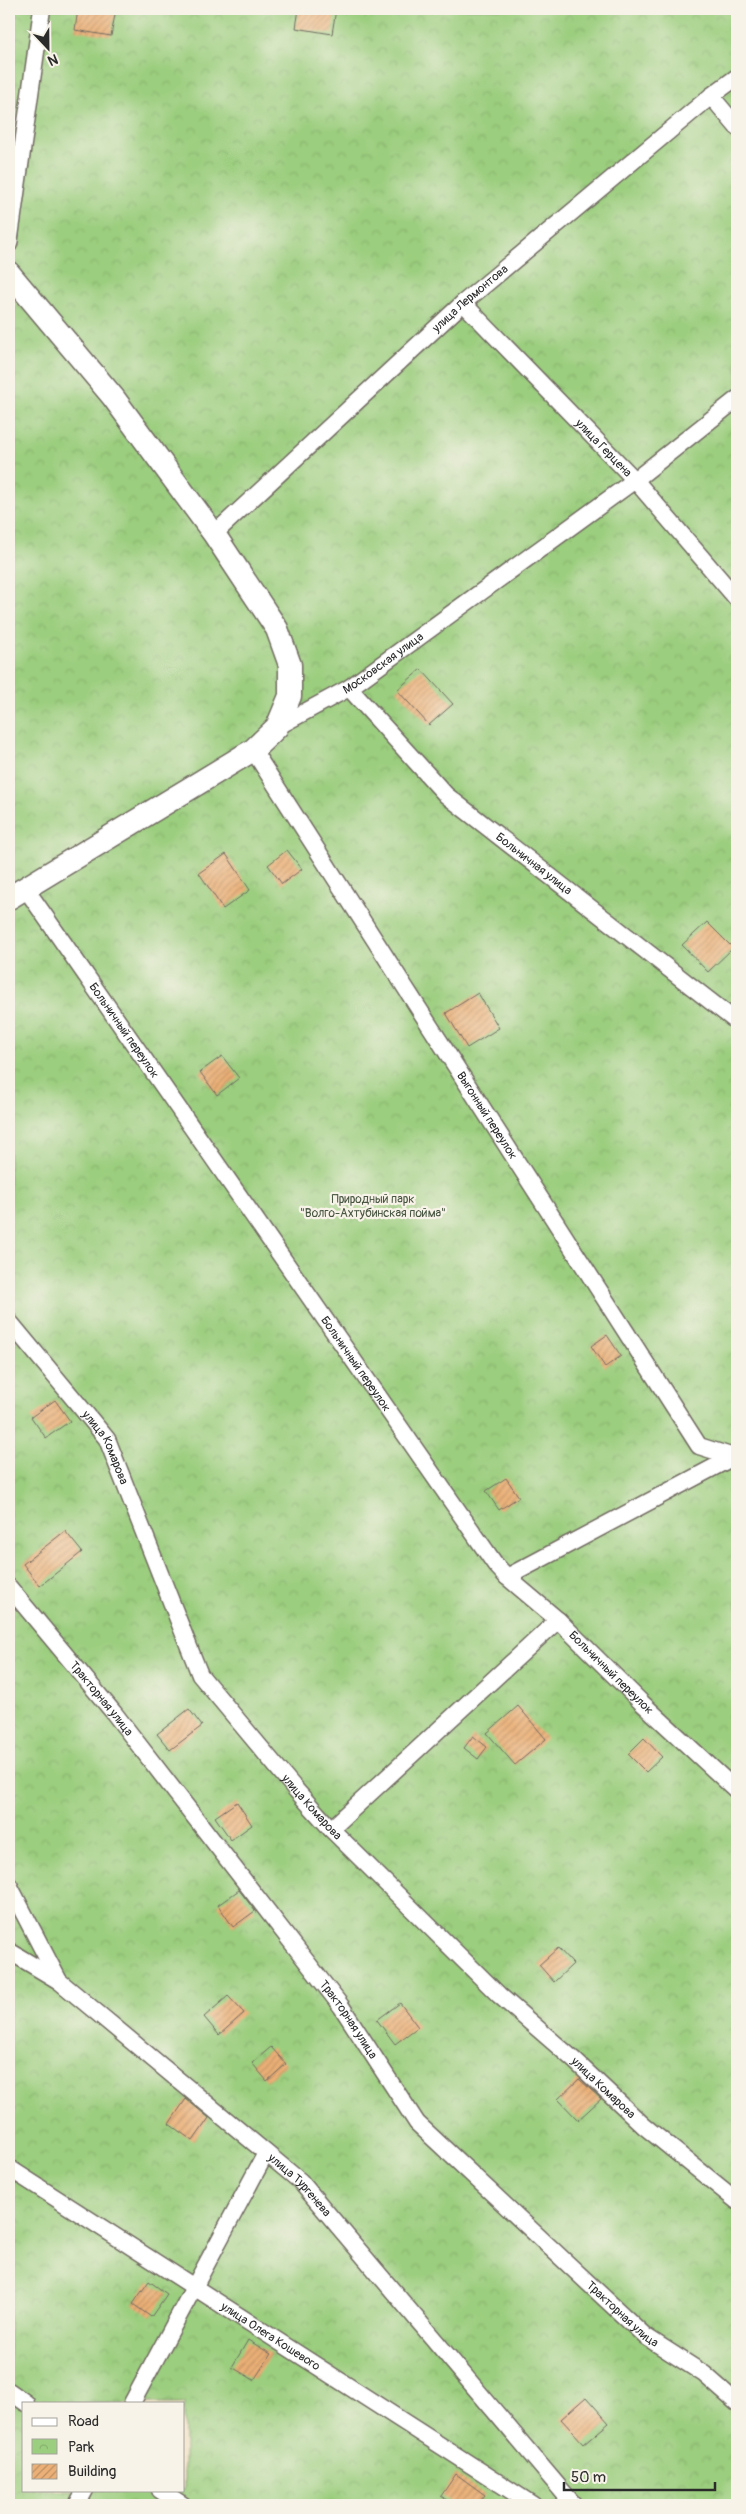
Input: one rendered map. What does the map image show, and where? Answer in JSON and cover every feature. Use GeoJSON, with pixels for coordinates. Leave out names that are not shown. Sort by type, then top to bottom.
{"type":"FeatureCollection","features":[{"type":"Feature","properties":{"kind":"street"},"geometry":{"type":"LineString","coordinates":[[9,244],[42,9]]}},
{"type":"Feature","properties":{"kind":"street","name":"улица Лермонтова"},"geometry":{"type":"LineString","coordinates":[[214,534],[463,303],[711,96],[737,77]]}},
{"type":"Feature","properties":{"kind":"street"},"geometry":{"type":"LineString","coordinates":[[711,96],[737,127]]}},
{"type":"Feature","properties":{"kind":"street"},"geometry":{"type":"LineString","coordinates":[[9,273],[114,397],[214,534],[277,629],[290,665],[290,696],[277,727]]}},
{"type":"Feature","properties":{"kind":"street","name":"улица Герцена"},"geometry":{"type":"LineString","coordinates":[[463,303],[635,480],[737,599]]}},
{"type":"Feature","properties":{"kind":"street","name":"Московская улица"},"geometry":{"type":"LineString","coordinates":[[17,893],[253,750],[277,727],[349,688],[635,480],[737,399]]}},
{"type":"Feature","properties":{"kind":"street","name":"Больничная улица"},"geometry":{"type":"LineString","coordinates":[[349,688],[446,795],[737,1022]]}},
{"type":"Feature","properties":{"kind":"street","name":"Выгонный переулок"},"geometry":{"type":"LineString","coordinates":[[253,750],[699,1446],[736,1457]]}},
{"type":"Feature","properties":{"kind":"street","name":"Больничный переулок"},"geometry":{"type":"LineString","coordinates":[[17,893],[483,1548],[507,1577],[558,1620],[642,1703],[730,1782],[737,1791]]}},
{"type":"Feature","properties":{"kind":"street","name":"улица Комарова"},"geometry":{"type":"LineString","coordinates":[[9,1321],[107,1439],[200,1675],[331,1829],[499,1995],[574,2060],[644,2126],[737,2201]]}},
{"type":"Feature","properties":{"kind":"street"},"geometry":{"type":"LineString","coordinates":[[507,1577],[736,1457]]}},
{"type":"Feature","properties":{"kind":"street","name":"Тракторная улица"},"geometry":{"type":"LineString","coordinates":[[9,1588],[114,1713],[335,1998],[417,2123],[645,2336],[704,2374],[737,2403]]}},
{"type":"Feature","properties":{"kind":"street"},"geometry":{"type":"LineString","coordinates":[[331,1829],[558,1620]]}},
{"type":"Feature","properties":{"kind":"street","name":"улица Тургенева"},"geometry":{"type":"LineString","coordinates":[[9,1885],[59,1981],[300,2181],[574,2505]]}},
{"type":"Feature","properties":{"kind":"street"},"geometry":{"type":"LineString","coordinates":[[9,1951],[59,1981]]}},
{"type":"Feature","properties":{"kind":"street"},"geometry":{"type":"LineString","coordinates":[[133,2402],[266,2153]]}},
{"type":"Feature","properties":{"kind":"street","name":"улица Олега Кошевого"},"geometry":{"type":"LineString","coordinates":[[9,2168],[534,2505]]}},
{"type":"Feature","properties":{"kind":"street"},"geometry":{"type":"LineString","coordinates":[[9,2391],[25,2402]]}},
{"type":"Feature","properties":{"kind":"street"},"geometry":{"type":"LineString","coordinates":[[77,2505],[84,2492]]}},
{"type":"Feature","properties":{"kind":"street"},"geometry":{"type":"LineString","coordinates":[[163,2492],[183,2505]]}},
{"type":"Feature","properties":{"kind":"green space","name":"Природный парк \"Волго-Ахтубинская пойма\""},"geometry":{"type":"Polygon","coordinates":[[[9,9],[737,9],[737,2505],[9,2505],[9,9]]]}},
{"type":"Feature","properties":{"kind":"building"},"geometry":{"type":"Polygon","coordinates":[[[78,9],[116,9],[111,36],[75,30],[78,9]]]}},
{"type":"Feature","properties":{"kind":"building"},"geometry":{"type":"Polygon","coordinates":[[[299,9],[336,9],[332,34],[296,28],[299,9]]]}},
{"type":"Feature","properties":{"kind":"building"},"geometry":{"type":"Polygon","coordinates":[[[421,669],[453,704],[429,725],[397,690],[421,669]]]}},
{"type":"Feature","properties":{"kind":"building"},"geometry":{"type":"Polygon","coordinates":[[[287,850],[302,869],[282,884],[268,865],[287,850]]]}},
{"type":"Feature","properties":{"kind":"building"},"geometry":{"type":"Polygon","coordinates":[[[226,854],[250,890],[223,909],[199,873],[226,854]]]}},
{"type":"Feature","properties":{"kind":"building"},"geometry":{"type":"Polygon","coordinates":[[[707,922],[733,948],[708,972],[682,945],[707,922]]]}},
{"type":"Feature","properties":{"kind":"building"},"geometry":{"type":"Polygon","coordinates":[[[478,993],[499,1028],[467,1048],[446,1013],[478,993]]]}},
{"type":"Feature","properties":{"kind":"building"},"geometry":{"type":"Polygon","coordinates":[[[222,1056],[239,1078],[217,1095],[200,1072],[222,1056]]]}},
{"type":"Feature","properties":{"kind":"building"},"geometry":{"type":"Polygon","coordinates":[[[607,1335],[621,1356],[605,1367],[591,1346],[607,1335]]]}},
{"type":"Feature","properties":{"kind":"building"},"geometry":{"type":"Polygon","coordinates":[[[55,1400],[70,1421],[46,1438],[31,1417],[55,1400]]]}},
{"type":"Feature","properties":{"kind":"building"},"geometry":{"type":"Polygon","coordinates":[[[506,1478],[519,1497],[499,1510],[486,1491],[506,1478]]]}},
{"type":"Feature","properties":{"kind":"building"},"geometry":{"type":"Polygon","coordinates":[[[65,1531],[82,1552],[40,1586],[23,1564],[65,1531]]]}},
{"type":"Feature","properties":{"kind":"building"},"geometry":{"type":"Polygon","coordinates":[[[518,1706],[546,1739],[515,1765],[487,1733],[518,1706]]]}},
{"type":"Feature","properties":{"kind":"building"},"geometry":{"type":"Polygon","coordinates":[[[189,1709],[202,1726],[170,1750],[157,1734],[189,1709]]]}},
{"type":"Feature","properties":{"kind":"building"},"geometry":{"type":"Polygon","coordinates":[[[473,1736],[487,1747],[478,1759],[464,1748],[473,1736]]]}},
{"type":"Feature","properties":{"kind":"building"},"geometry":{"type":"Polygon","coordinates":[[[644,1738],[662,1757],[646,1772],[628,1754],[644,1738]]]}},
{"type":"Feature","properties":{"kind":"building"},"geometry":{"type":"Polygon","coordinates":[[[237,1802],[252,1825],[231,1840],[215,1817],[237,1802]]]}},
{"type":"Feature","properties":{"kind":"building"},"geometry":{"type":"Polygon","coordinates":[[[239,1890],[255,1911],[233,1927],[218,1905],[239,1890]]]}},
{"type":"Feature","properties":{"kind":"building"},"geometry":{"type":"Polygon","coordinates":[[[558,1948],[573,1964],[554,1982],[539,1965],[558,1948]]]}},
{"type":"Feature","properties":{"kind":"building"},"geometry":{"type":"Polygon","coordinates":[[[228,1996],[244,2013],[219,2035],[204,2017],[228,1996]]]}},
{"type":"Feature","properties":{"kind":"building"},"geometry":{"type":"Polygon","coordinates":[[[400,2003],[418,2027],[395,2044],[377,2020],[400,2003]]]}},
{"type":"Feature","properties":{"kind":"building"},"geometry":{"type":"Polygon","coordinates":[[[271,2047],[286,2064],[267,2081],[252,2063],[271,2047]]]}},
{"type":"Feature","properties":{"kind":"building"},"geometry":{"type":"Polygon","coordinates":[[[579,2079],[601,2099],[578,2120],[558,2099],[579,2079]]]}},
{"type":"Feature","properties":{"kind":"building"},"geometry":{"type":"Polygon","coordinates":[[[186,2099],[209,2118],[193,2141],[169,2124],[186,2099]]]}},
{"type":"Feature","properties":{"kind":"building"},"geometry":{"type":"Polygon","coordinates":[[[149,2281],[167,2294],[151,2317],[133,2304],[149,2281]]]}},
{"type":"Feature","properties":{"kind":"building"},"geometry":{"type":"Polygon","coordinates":[[[248,2340],[271,2354],[254,2380],[232,2367],[248,2340]]]}},
{"type":"Feature","properties":{"kind":"building"},"geometry":{"type":"Polygon","coordinates":[[[586,2397],[609,2423],[584,2444],[561,2419],[586,2397]]]}},
{"type":"Feature","properties":{"kind":"building"},"geometry":{"type":"Polygon","coordinates":[[[456,2474],[485,2495],[477,2505],[454,2505],[441,2496],[456,2474]]]}}]}
